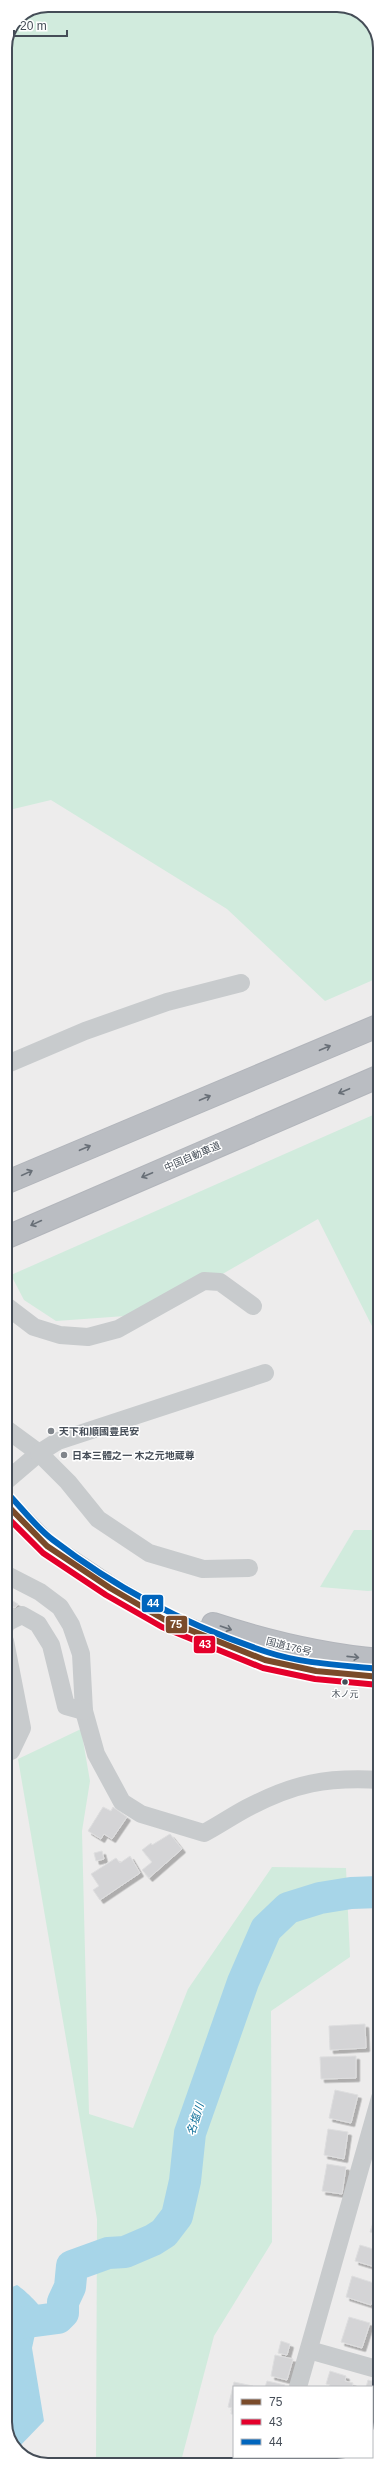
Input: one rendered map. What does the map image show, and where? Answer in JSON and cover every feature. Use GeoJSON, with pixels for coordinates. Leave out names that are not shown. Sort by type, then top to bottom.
{"type":"FeatureCollection","features":[{"type":"Feature","properties":{"kind":"highway"},"geometry":{"type":"LineString","coordinates":[[12,1180],[373,1028]]}},
{"type":"Feature","properties":{"kind":"highway","name":"中国自動車道"},"geometry":{"type":"LineString","coordinates":[[12,1235],[66,1209],[373,1079]]}},
{"type":"Feature","properties":{"kind":"highway","name":"国道176号"},"geometry":{"type":"LineString","coordinates":[[12,1510],[47,1546],[110,1588],[249,1636],[325,1654],[373,1668]]}},
{"type":"Feature","properties":{"kind":"street"},"geometry":{"type":"LineString","coordinates":[[12,1062],[86,1031],[167,1002],[241,983]]}},
{"type":"Feature","properties":{"kind":"street"},"geometry":{"type":"LineString","coordinates":[[12,1310],[34,1327],[60,1335],[88,1337],[118,1329],[204,1280],[220,1282],[253,1306]]}},
{"type":"Feature","properties":{"kind":"street"},"geometry":{"type":"LineString","coordinates":[[12,1476],[39,1453],[58,1441],[265,1373]]}},
{"type":"Feature","properties":{"kind":"street"},"geometry":{"type":"LineString","coordinates":[[12,1433],[39,1453],[68,1482],[98,1519],[149,1553],[203,1569],[249,1568]]}},
{"type":"Feature","properties":{"kind":"street"},"geometry":{"type":"LineString","coordinates":[[12,1578],[40,1592],[60,1607],[71,1625],[81,1654],[84,1711],[96,1754],[122,1802],[141,1814],[204,1833],[264,1800],[313,1782],[352,1778],[373,1780]]}},
{"type":"Feature","properties":{"kind":"street"},"geometry":{"type":"LineString","coordinates":[[12,1620],[22,1614],[38,1624],[51,1645],[66,1706],[84,1711]]}},
{"type":"Feature","properties":{"kind":"street"},"geometry":{"type":"LineString","coordinates":[[12,1677],[22,1728],[12,1749]]}},
{"type":"Feature","properties":{"kind":"street"},"geometry":{"type":"LineString","coordinates":[[298,2386],[373,2123]]}},
{"type":"Feature","properties":{"kind":"street"},"geometry":{"type":"LineString","coordinates":[[309,2350],[373,2368]]}},
{"type":"Feature","properties":{"kind":"green space"},"geometry":{"type":"Polygon","coordinates":[[[48,12],[339,12],[351,15],[366,26],[373,43],[373,980],[325,1001],[227,909],[51,800],[12,809],[12,48],[15,34],[18,28],[28,18],[48,12]]]}},
{"type":"Feature","properties":{"kind":"green space"},"geometry":{"type":"Polygon","coordinates":[[[373,1115],[373,1328],[318,1219],[153,1314],[56,1321],[24,1300],[12,1275],[373,1115]]]}},
{"type":"Feature","properties":{"kind":"green space"},"geometry":{"type":"Polygon","coordinates":[[[354,1530],[373,1530],[373,1591],[320,1587],[354,1530]]]}},
{"type":"Feature","properties":{"kind":"green space"},"geometry":{"type":"Polygon","coordinates":[[[81,1729],[90,1781],[82,1831],[89,2114],[133,2128],[188,1989],[272,1867],[346,1868],[350,1957],[271,2011],[272,2242],[214,2336],[182,2458],[96,2458],[97,2219],[18,1759],[81,1729]]]}},
{"type":"Feature","properties":{"kind":"water"},"geometry":{"type":"Polygon","coordinates":[[[17,2285],[26,2292],[41,2308],[47,2318],[47,2323],[44,2328],[35,2334],[32,2348],[44,2421],[20,2445],[12,2427],[12,2287],[17,2285]]]}},
{"type":"Feature","properties":{"kind":"building"},"geometry":{"type":"Polygon","coordinates":[[[13,1601],[18,1604],[15,1608],[12,1606],[13,1601]]]}},
{"type":"Feature","properties":{"kind":"building"},"geometry":{"type":"Polygon","coordinates":[[[103,1807],[111,1811],[113,1807],[127,1817],[112,1839],[104,1834],[101,1839],[88,1831],[103,1807]]]}},
{"type":"Feature","properties":{"kind":"building"},"geometry":{"type":"Polygon","coordinates":[[[170,1834],[182,1849],[149,1878],[142,1870],[152,1862],[142,1850],[151,1843],[152,1845],[170,1834]]]}},
{"type":"Feature","properties":{"kind":"building"},"geometry":{"type":"Polygon","coordinates":[[[102,1851],[104,1859],[96,1861],[94,1853],[102,1851]]]}},
{"type":"Feature","properties":{"kind":"building"},"geometry":{"type":"Polygon","coordinates":[[[130,1856],[140,1873],[100,1900],[93,1890],[99,1886],[91,1874],[116,1858],[120,1863],[130,1856]]]}},
{"type":"Feature","properties":{"kind":"building"},"geometry":{"type":"Polygon","coordinates":[[[365,2024],[366,2048],[330,2050],[329,2026],[365,2024]]]}},
{"type":"Feature","properties":{"kind":"building"},"geometry":{"type":"Polygon","coordinates":[[[356,2056],[356,2078],[321,2079],[320,2057],[356,2056]]]}},
{"type":"Feature","properties":{"kind":"building"},"geometry":{"type":"Polygon","coordinates":[[[335,2090],[358,2095],[351,2123],[329,2118],[335,2090]]]}},
{"type":"Feature","properties":{"kind":"building"},"geometry":{"type":"Polygon","coordinates":[[[328,2129],[348,2132],[344,2159],[324,2155],[328,2129]]]}},
{"type":"Feature","properties":{"kind":"building"},"geometry":{"type":"Polygon","coordinates":[[[327,2164],[346,2167],[342,2194],[322,2191],[327,2164]]]}},
{"type":"Feature","properties":{"kind":"building"},"geometry":{"type":"Polygon","coordinates":[[[373,2223],[373,2233],[370,2232],[373,2223]]]}},
{"type":"Feature","properties":{"kind":"building"},"geometry":{"type":"Polygon","coordinates":[[[360,2245],[373,2249],[373,2266],[355,2261],[360,2245]]]}},
{"type":"Feature","properties":{"kind":"building"},"geometry":{"type":"Polygon","coordinates":[[[352,2276],[373,2283],[373,2298],[371,2305],[346,2297],[352,2276]]]}},
{"type":"Feature","properties":{"kind":"building"},"geometry":{"type":"Polygon","coordinates":[[[349,2317],[370,2323],[362,2348],[341,2342],[349,2317]]]}},
{"type":"Feature","properties":{"kind":"building"},"geometry":{"type":"Polygon","coordinates":[[[281,2341],[290,2344],[287,2355],[278,2353],[281,2341]]]}},
{"type":"Feature","properties":{"kind":"building"},"geometry":{"type":"Polygon","coordinates":[[[275,2355],[293,2359],[287,2380],[271,2376],[275,2355]]]}},
{"type":"Feature","properties":{"kind":"building"},"geometry":{"type":"Polygon","coordinates":[[[330,2371],[346,2376],[345,2381],[353,2383],[352,2386],[330,2386],[326,2384],[330,2371]]]}},
{"type":"Feature","properties":{"kind":"building"},"geometry":{"type":"Polygon","coordinates":[[[368,2380],[373,2381],[373,2386],[366,2386],[368,2380]]]}},
{"type":"Feature","properties":{"kind":"building"},"geometry":{"type":"Polygon","coordinates":[[[267,2381],[285,2385],[284,2386],[265,2386],[267,2381]]]}},
{"type":"Feature","properties":{"kind":"building"},"geometry":{"type":"Polygon","coordinates":[[[234,2382],[253,2386],[233,2386],[234,2382]]]}},
{"type":"Feature","properties":{"kind":"building"},"geometry":{"type":"Polygon","coordinates":[[[233,2386],[233,2414],[231,2414],[232,2408],[228,2407],[233,2386]]]}},
{"type":"Feature","properties":{"kind":"waterway","name":"名塩川"},"geometry":{"type":"LineString","coordinates":[[12,2324],[58,2318],[63,2313],[63,2302],[70,2287],[72,2266],[108,2253],[125,2252],[153,2240],[164,2233],[177,2216],[185,2181],[190,2133],[243,1982],[266,1929],[288,1908],[320,1898],[351,1893],[373,1892]]}},
{"type":"Feature","properties":{"kind":"transit line","name":"44"},"geometry":{"type":"LineString","coordinates":[[12,1498],[42,1531],[77,1558],[103,1575],[156,1605],[210,1631],[267,1652],[294,1659],[323,1664],[373,1668]]}},
{"type":"Feature","properties":{"kind":"transit line","name":"75"},"geometry":{"type":"LineString","coordinates":[[12,1510],[47,1546],[110,1588],[165,1620],[265,1660],[316,1671],[373,1676]]}},
{"type":"Feature","properties":{"kind":"transit line","name":"43"},"geometry":{"type":"LineString","coordinates":[[12,1522],[43,1553],[106,1595],[162,1627],[263,1668],[315,1679],[373,1684]]}},
{"type":"Feature","properties":{"kind":"place","name":"天下和順國豊民安"},"geometry":{"type":"Point","coordinates":[51,1431]}},
{"type":"Feature","properties":{"kind":"place","name":"日本三體之一 木之元地蔵尊"},"geometry":{"type":"Point","coordinates":[64,1455]}},
{"type":"Feature","properties":{"kind":"place","name":"木ノ元"},"geometry":{"type":"Point","coordinates":[345,1682]}}]}
